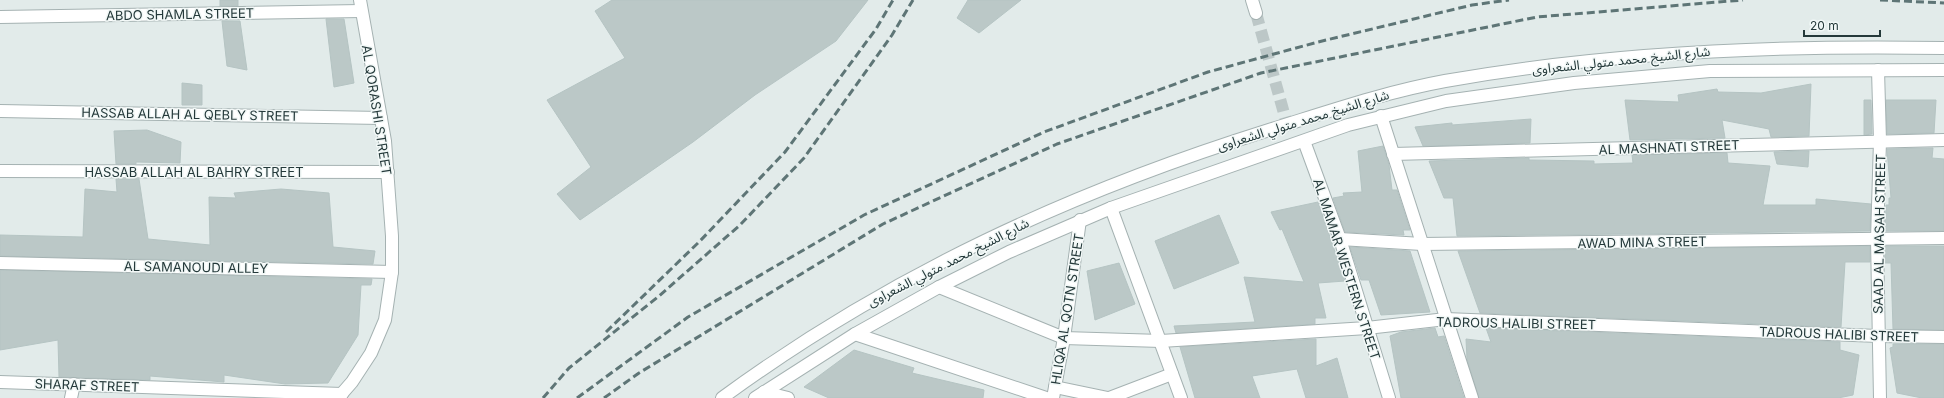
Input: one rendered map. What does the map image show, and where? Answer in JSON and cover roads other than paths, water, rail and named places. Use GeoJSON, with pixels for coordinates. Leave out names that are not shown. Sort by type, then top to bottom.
{"type":"FeatureCollection","features":[{"type":"Feature","properties":{"kind":"street"},"geometry":{"type":"LineString","coordinates":[[1252,0],[1256,13]]}},
{"type":"Feature","properties":{"kind":"street","name":"ABDO SHAMLA STREET"},"geometry":{"type":"LineString","coordinates":[[0,17],[360,6]]}},
{"type":"Feature","properties":{"kind":"street","name":"AL QORASHI STREET"},"geometry":{"type":"LineString","coordinates":[[340,396],[371,353],[385,320],[392,272],[392,236],[388,172],[381,118],[360,6]]}},
{"type":"Feature","properties":{"kind":"street","name":"شارع الشيخ محمد متولي الشعراوى"},"geometry":{"type":"LineString","coordinates":[[722,398],[766,366],[837,320],[911,277],[987,238],[1064,204],[1223,144],[1376,96],[1445,81],[1566,64],[1712,50],[1876,47],[1944,48]]}},
{"type":"Feature","properties":{"kind":"street","name":"SAAD AL MASAH STREET"},"geometry":{"type":"LineString","coordinates":[[1878,70],[1880,141],[1877,239],[1880,398]]}},
{"type":"Feature","properties":{"kind":"street","name":"شارع الشيخ محمد متولي الشعراوى"},"geometry":{"type":"LineString","coordinates":[[760,395],[855,334],[939,286],[1080,220],[1304,141],[1381,116],[1446,101],[1574,84],[1710,71],[1944,70]]}},
{"type":"Feature","properties":{"kind":"street","name":"HASSAB ALLAH AL QEBLY STREET"},"geometry":{"type":"LineString","coordinates":[[0,111],[381,118]]}},
{"type":"Feature","properties":{"kind":"street"},"geometry":{"type":"LineString","coordinates":[[1381,116],[1472,398]]}},
{"type":"Feature","properties":{"kind":"street","name":"AL MASHNATI STREET"},"geometry":{"type":"LineString","coordinates":[[1394,154],[1944,140]]}},
{"type":"Feature","properties":{"kind":"street","name":"AL MAMAR WESTERN STREET"},"geometry":{"type":"LineString","coordinates":[[1304,141],[1340,239],[1389,398]]}},
{"type":"Feature","properties":{"kind":"street","name":"HASSAB ALLAH AL BAHRY STREET"},"geometry":{"type":"LineString","coordinates":[[0,171],[388,172]]}},
{"type":"Feature","properties":{"kind":"street"},"geometry":{"type":"LineString","coordinates":[[1111,208],[1181,398]]}},
{"type":"Feature","properties":{"kind":"street","name":"HLIQA AL QOTN STREET"},"geometry":{"type":"LineString","coordinates":[[1054,393],[1064,338],[1080,220]]}},
{"type":"Feature","properties":{"kind":"street","name":"AWAD MINA STREET"},"geometry":{"type":"LineString","coordinates":[[1340,239],[1422,244],[1944,238]]}},
{"type":"Feature","properties":{"kind":"street","name":"AL SAMANOUDI ALLEY"},"geometry":{"type":"LineString","coordinates":[[0,263],[392,272]]}},
{"type":"Feature","properties":{"kind":"street"},"geometry":{"type":"LineString","coordinates":[[939,286],[1064,338]]}},
{"type":"Feature","properties":{"kind":"street","name":"TADROUS HALIBI STREET"},"geometry":{"type":"LineString","coordinates":[[1064,338],[1161,341],[1367,328],[1446,319],[1878,336],[1944,337]]}},
{"type":"Feature","properties":{"kind":"street"},"geometry":{"type":"LineString","coordinates":[[855,334],[1046,398]]}},
{"type":"Feature","properties":{"kind":"street"},"geometry":{"type":"LineString","coordinates":[[1054,393],[1108,398],[1172,374]]}},
{"type":"Feature","properties":{"kind":"street","name":"SHARAF STREET"},"geometry":{"type":"LineString","coordinates":[[0,382],[340,396]]}},
{"type":"Feature","properties":{"kind":"street"},"geometry":{"type":"LineString","coordinates":[[71,398],[74,384]]}},
{"type":"Feature","properties":{"kind":"street"},"geometry":{"type":"LineString","coordinates":[[760,395],[788,398]]}},
{"type":"Feature","properties":{"kind":"tunnel"},"geometry":{"type":"LineString","coordinates":[[1256,13],[1287,124]]}},
{"type":"Feature","properties":{"kind":"railway"},"geometry":{"type":"LineString","coordinates":[[606,332],[700,241],[785,152],[876,29],[893,0]]}},
{"type":"Feature","properties":{"kind":"railway"},"geometry":{"type":"LineString","coordinates":[[543,398],[569,368],[659,296],[740,225],[804,158],[892,35],[913,0]]}},
{"type":"Feature","properties":{"kind":"railway"},"geometry":{"type":"LineString","coordinates":[[577,398],[688,317],[864,215],[1044,132],[1208,72],[1318,42],[1472,5],[1509,0]]}},
{"type":"Feature","properties":{"kind":"railway"},"geometry":{"type":"LineString","coordinates":[[604,398],[639,373],[883,224],[1057,144],[1261,73],[1537,17],[1743,0]]}},
{"type":"Feature","properties":{"kind":"railway"},"geometry":{"type":"LineString","coordinates":[[1880,0],[1944,3]]}}]}
